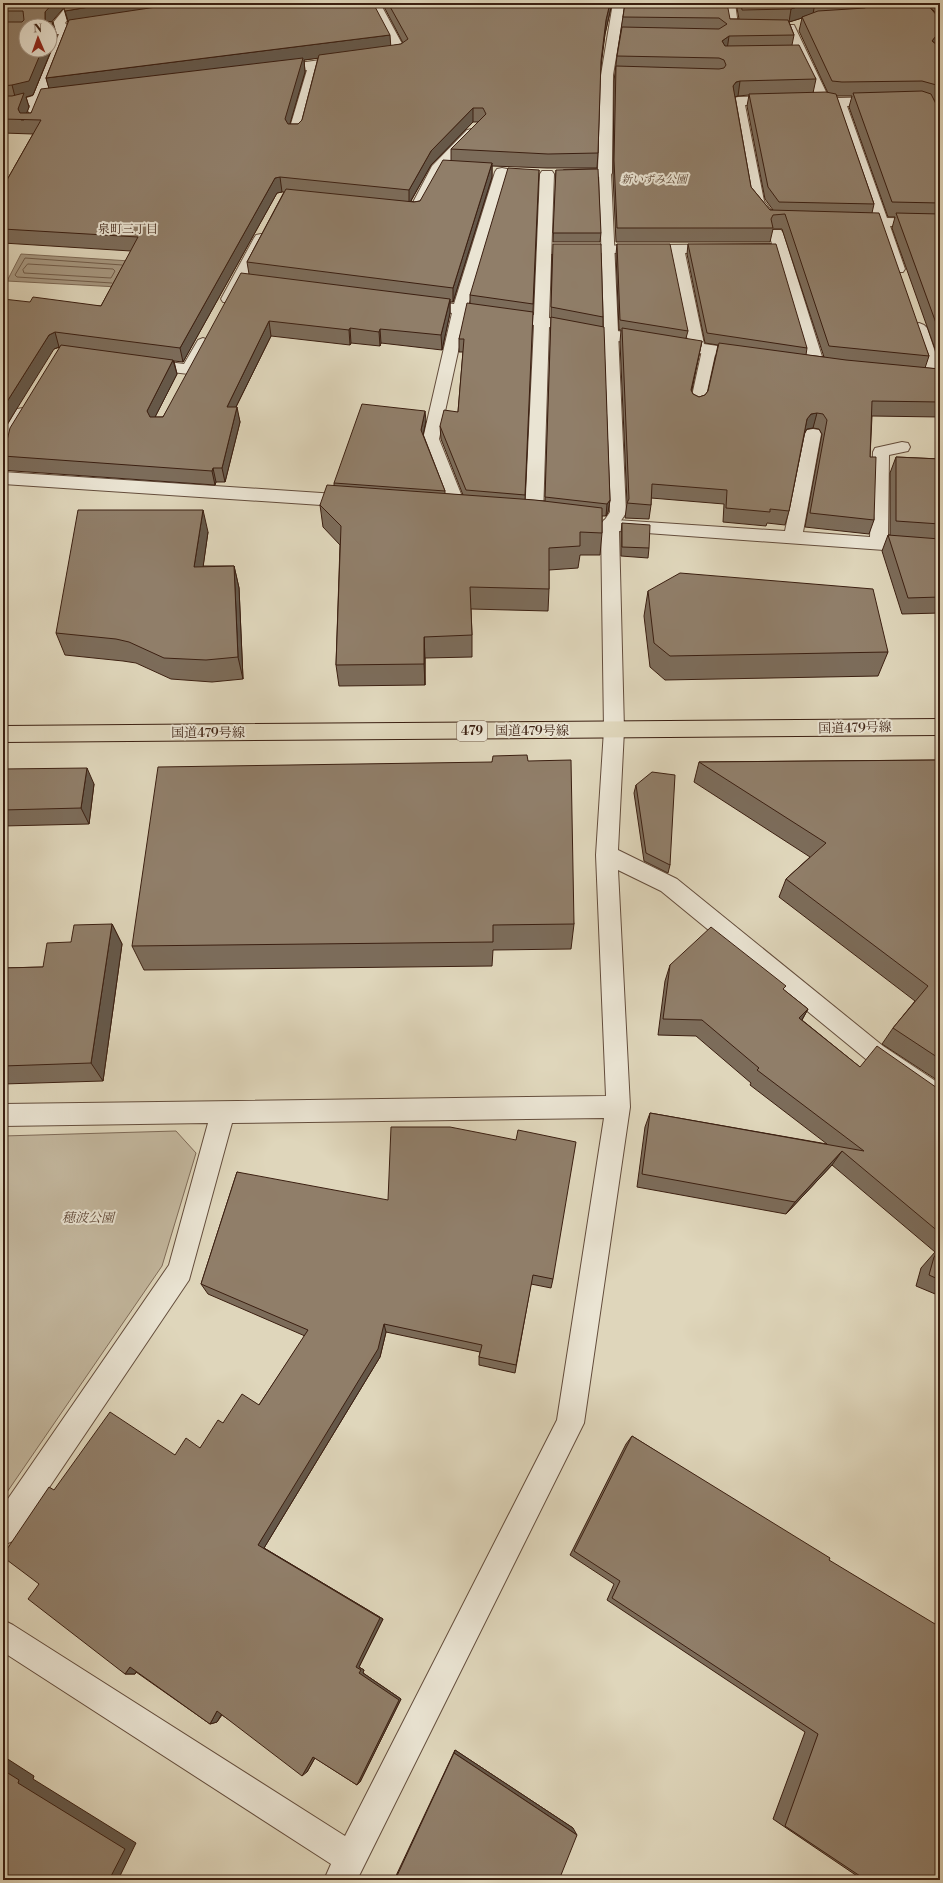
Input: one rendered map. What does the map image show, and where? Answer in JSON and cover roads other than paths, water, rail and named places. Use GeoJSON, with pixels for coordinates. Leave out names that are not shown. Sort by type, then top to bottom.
{"type":"FeatureCollection","features":[{"type":"Feature","properties":{"kind":"highway","name":"国道479号線"},"geometry":{"type":"LineString","coordinates":[[3,734],[940,727]]}},
{"type":"Feature","properties":{"kind":"street"},"geometry":{"type":"LineString","coordinates":[[66,30],[58,24],[75,3]]}},
{"type":"Feature","properties":{"kind":"street"},"geometry":{"type":"LineString","coordinates":[[372,57],[401,53],[374,3]]}},
{"type":"Feature","properties":{"kind":"street"},"geometry":{"type":"LineString","coordinates":[[534,515],[540,321],[545,248],[540,174],[605,173],[607,75],[618,3]]}},
{"type":"Feature","properties":{"kind":"street"},"geometry":{"type":"LineString","coordinates":[[729,3],[733,28],[796,26],[802,53],[823,99]]}},
{"type":"Feature","properties":{"kind":"street"},"geometry":{"type":"LineString","coordinates":[[58,30],[103,24]]}},
{"type":"Feature","properties":{"kind":"street"},"geometry":{"type":"LineString","coordinates":[[30,123],[38,99],[66,30]]}},
{"type":"Feature","properties":{"kind":"street"},"geometry":{"type":"LineString","coordinates":[[612,35],[627,35]]}},
{"type":"Feature","properties":{"kind":"street"},"geometry":{"type":"LineString","coordinates":[[787,53],[802,53]]}},
{"type":"Feature","properties":{"kind":"street"},"geometry":{"type":"LineString","coordinates":[[267,71],[343,61]]}},
{"type":"Feature","properties":{"kind":"street"},"geometry":{"type":"LineString","coordinates":[[295,134],[314,65]]}},
{"type":"Feature","properties":{"kind":"street"},"geometry":{"type":"LineString","coordinates":[[607,75],[623,76]]}},
{"type":"Feature","properties":{"kind":"street"},"geometry":{"type":"LineString","coordinates":[[3,105],[16,105],[38,99],[78,94]]}},
{"type":"Feature","properties":{"kind":"street"},"geometry":{"type":"LineString","coordinates":[[817,366],[780,248],[776,220],[757,201],[738,101],[823,99],[839,102],[890,101]]}},
{"type":"Feature","properties":{"kind":"street"},"geometry":{"type":"LineString","coordinates":[[839,102],[902,281]]}},
{"type":"Feature","properties":{"kind":"street"},"geometry":{"type":"LineString","coordinates":[[399,210],[415,211],[437,169],[478,127]]}},
{"type":"Feature","properties":{"kind":"street"},"geometry":{"type":"LineString","coordinates":[[437,169],[451,170]]}},
{"type":"Feature","properties":{"kind":"street"},"geometry":{"type":"LineString","coordinates":[[457,509],[431,439],[460,309],[502,172]]}},
{"type":"Feature","properties":{"kind":"street"},"geometry":{"type":"LineString","coordinates":[[835,221],[940,223]]}},
{"type":"Feature","properties":{"kind":"street"},"geometry":{"type":"LineString","coordinates":[[128,362],[185,376],[238,282],[267,225]]}},
{"type":"Feature","properties":{"kind":"street"},"geometry":{"type":"LineString","coordinates":[[545,248],[780,248]]}},
{"type":"Feature","properties":{"kind":"street"},"geometry":{"type":"LineString","coordinates":[[677,248],[703,349]]}},
{"type":"Feature","properties":{"kind":"street"},"geometry":{"type":"LineString","coordinates":[[238,282],[254,283]]}},
{"type":"Feature","properties":{"kind":"street"},"geometry":{"type":"LineString","coordinates":[[404,302],[540,321],[611,335],[763,358]]}},
{"type":"Feature","properties":{"kind":"street"},"geometry":{"type":"LineString","coordinates":[[915,318],[938,378],[920,376]]}},
{"type":"Feature","properties":{"kind":"street"},"geometry":{"type":"LineString","coordinates":[[802,363],[833,367]]}},
{"type":"Feature","properties":{"kind":"street"},"geometry":{"type":"LineString","coordinates":[[3,459],[6,442],[31,401]]}},
{"type":"Feature","properties":{"kind":"street"},"geometry":{"type":"LineString","coordinates":[[793,537],[813,434]]}},
{"type":"Feature","properties":{"kind":"street"},"geometry":{"type":"LineString","coordinates":[[879,544],[881,452],[902,446]]}},
{"type":"Feature","properties":{"kind":"street"},"geometry":{"type":"LineString","coordinates":[[3,478],[370,503]]}},
{"type":"Feature","properties":{"kind":"street"},"geometry":{"type":"LineString","coordinates":[[3,1635],[346,1869],[570,1423],[618,1107],[607,855],[614,730],[603,523],[940,548]]}},
{"type":"Feature","properties":{"kind":"street"},"geometry":{"type":"LineString","coordinates":[[607,855],[669,885],[875,1054],[940,1098]]}},
{"type":"Feature","properties":{"kind":"street"},"geometry":{"type":"LineString","coordinates":[[3,1115],[618,1107]]}},
{"type":"Feature","properties":{"kind":"street"},"geometry":{"type":"LineString","coordinates":[[3,1531],[180,1271],[223,1112]]}},
{"type":"Feature","properties":{"kind":"lane"},"geometry":{"type":"LineString","coordinates":[[603,523],[618,513],[605,173]]}},
{"type":"Feature","properties":{"kind":"lane"},"geometry":{"type":"LineString","coordinates":[[697,405],[703,349]]}},
{"type":"Feature","properties":{"kind":"water"},"geometry":{"type":"Polygon","coordinates":[[[21,254],[130,261],[118,287],[7,281],[21,254]]]}},
{"type":"Feature","properties":{"kind":"district","name":"泉町三丁目"},"geometry":{"type":"Point","coordinates":[128,229]}},
{"type":"Feature","properties":{"kind":"park label","name":"新いずみ公園"},"geometry":{"type":"Point","coordinates":[654,180]}},
{"type":"Feature","properties":{"kind":"park label","name":"穂波公園"},"geometry":{"type":"Point","coordinates":[88,1218]}}]}
